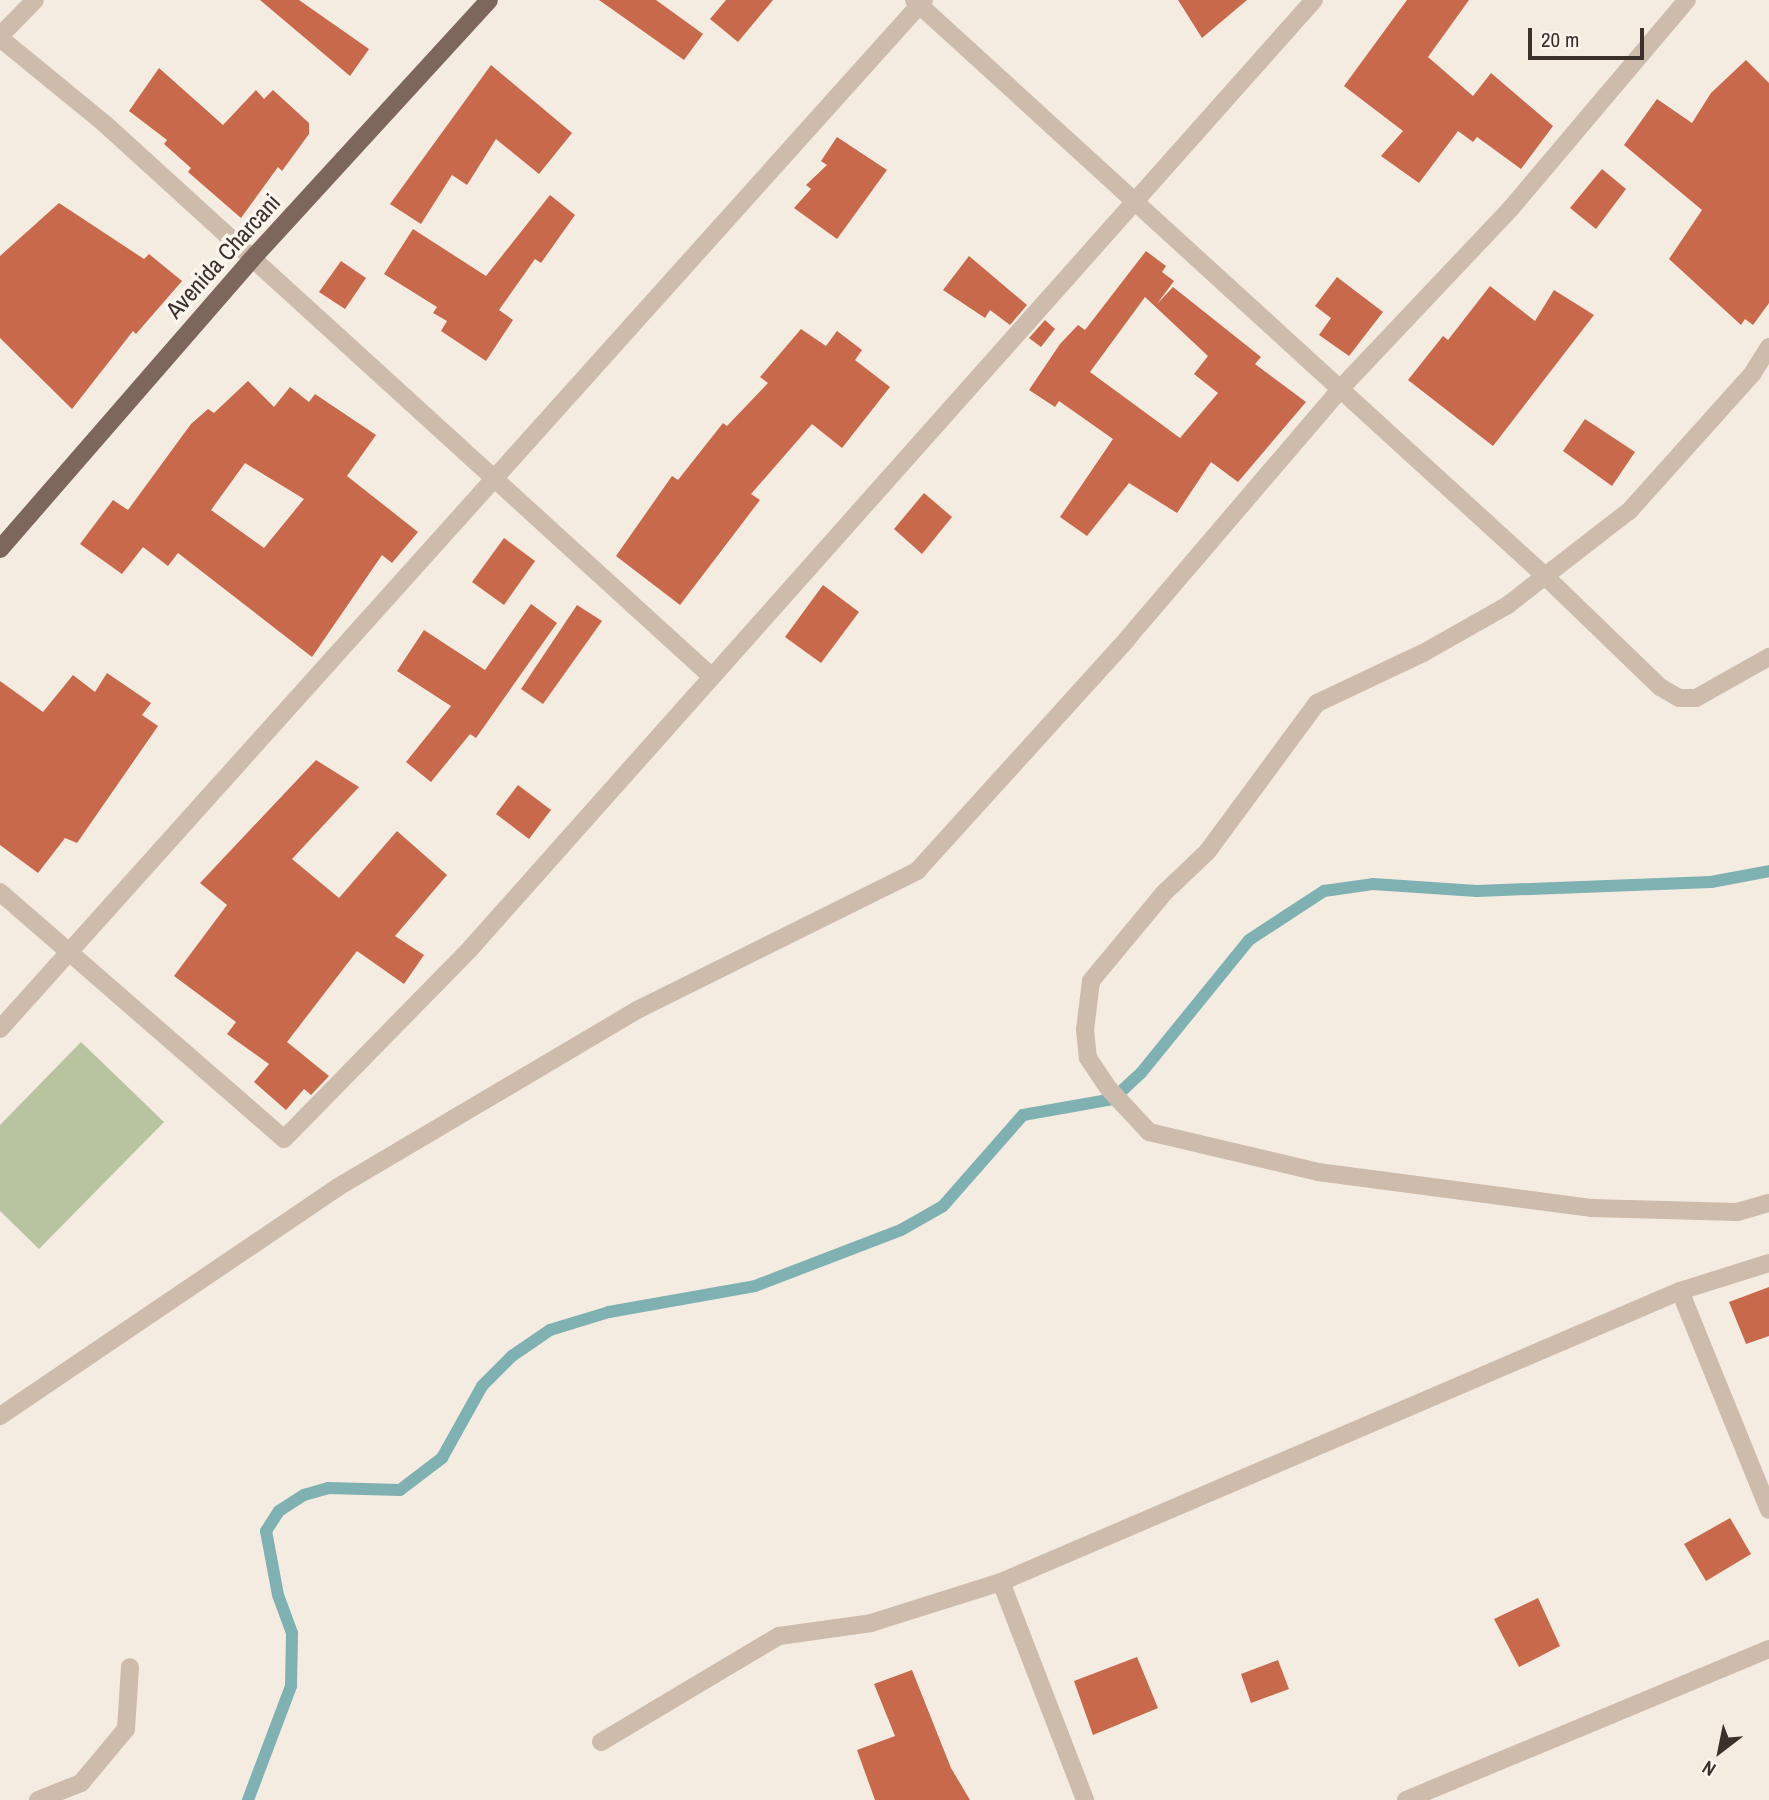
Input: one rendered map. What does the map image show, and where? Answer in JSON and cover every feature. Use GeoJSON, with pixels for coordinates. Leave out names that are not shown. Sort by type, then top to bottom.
{"type":"FeatureCollection","features":[{"type":"Feature","properties":{"kind":"main road","name":"Avenida Charcani"},"geometry":{"type":"LineString","coordinates":[[0,550],[251,260],[489,0]]}},
{"type":"Feature","properties":{"kind":"street"},"geometry":{"type":"LineString","coordinates":[[34,0],[0,37],[105,124],[251,260],[495,477],[710,675]]}},
{"type":"Feature","properties":{"kind":"street"},"geometry":{"type":"LineString","coordinates":[[0,892],[284,1139],[471,949],[710,675],[1133,199],[1314,0]]}},
{"type":"Feature","properties":{"kind":"street"},"geometry":{"type":"LineString","coordinates":[[0,1416],[338,1187],[638,1010],[917,871],[1127,639],[1341,388],[1512,207],[1687,0]]}},
{"type":"Feature","properties":{"kind":"street"},"geometry":{"type":"LineString","coordinates":[[0,1029],[919,2],[1545,576],[1660,687],[1679,698],[1696,698],[1769,657]]}},
{"type":"Feature","properties":{"kind":"street"},"geometry":{"type":"LineString","coordinates":[[1769,347],[1753,373],[1629,511],[1508,605],[1423,653],[1317,703],[1207,852],[1164,893],[1091,981],[1085,1030],[1088,1058],[1109,1089],[1149,1132],[1318,1172],[1591,1209],[1737,1212],[1769,1203]]}},
{"type":"Feature","properties":{"kind":"street"},"geometry":{"type":"LineString","coordinates":[[601,1742],[779,1636],[871,1623],[1001,1582],[1680,1291],[1769,1263]]}},
{"type":"Feature","properties":{"kind":"street"},"geometry":{"type":"LineString","coordinates":[[1680,1291],[1769,1510]]}},
{"type":"Feature","properties":{"kind":"street"},"geometry":{"type":"LineString","coordinates":[[1001,1582],[1085,1800]]}},
{"type":"Feature","properties":{"kind":"street"},"geometry":{"type":"LineString","coordinates":[[1406,1800],[1769,1649]]}},
{"type":"Feature","properties":{"kind":"street"},"geometry":{"type":"LineString","coordinates":[[38,1800],[81,1783],[126,1730],[130,1667]]}},
{"type":"Feature","properties":{"kind":"green space"},"geometry":{"type":"Polygon","coordinates":[[[81,1042],[164,1122],[39,1249],[0,1211],[0,1125],[81,1042]]]}},
{"type":"Feature","properties":{"kind":"building"},"geometry":{"type":"Polygon","coordinates":[[[260,0],[299,0],[369,49],[350,76],[260,0]]]}},
{"type":"Feature","properties":{"kind":"building"},"geometry":{"type":"Polygon","coordinates":[[[599,0],[656,0],[703,34],[684,60],[599,0]]]}},
{"type":"Feature","properties":{"kind":"building"},"geometry":{"type":"Polygon","coordinates":[[[726,0],[773,0],[738,42],[710,19],[726,0]]]}},
{"type":"Feature","properties":{"kind":"building"},"geometry":{"type":"Polygon","coordinates":[[[1178,0],[1247,0],[1202,38],[1178,0]]]}},
{"type":"Feature","properties":{"kind":"building"},"geometry":{"type":"Polygon","coordinates":[[[1407,0],[1469,0],[1428,57],[1473,96],[1491,73],[1553,126],[1521,169],[1477,137],[1473,142],[1458,131],[1419,183],[1381,156],[1403,131],[1344,86],[1407,0]]]}},
{"type":"Feature","properties":{"kind":"building"},"geometry":{"type":"Polygon","coordinates":[[[1746,60],[1769,83],[1769,303],[1753,325],[1745,319],[1741,325],[1669,259],[1702,210],[1624,145],[1657,99],[1692,123],[1711,93],[1746,60]]]}},
{"type":"Feature","properties":{"kind":"building"},"geometry":{"type":"Polygon","coordinates":[[[491,65],[572,133],[539,174],[496,139],[467,185],[452,175],[421,224],[390,204],[491,65]]]}},
{"type":"Feature","properties":{"kind":"building"},"geometry":{"type":"Polygon","coordinates":[[[159,68],[223,125],[256,90],[264,99],[273,90],[309,123],[309,134],[282,171],[278,167],[241,218],[188,172],[191,168],[164,144],[167,140],[129,111],[159,68]]]}},
{"type":"Feature","properties":{"kind":"building"},"geometry":{"type":"Polygon","coordinates":[[[837,137],[887,170],[837,239],[794,208],[811,189],[806,185],[827,165],[821,161],[837,137]]]}},
{"type":"Feature","properties":{"kind":"building"},"geometry":{"type":"Polygon","coordinates":[[[1602,169],[1626,189],[1596,229],[1570,208],[1602,169]]]}},
{"type":"Feature","properties":{"kind":"building"},"geometry":{"type":"Polygon","coordinates":[[[550,195],[575,215],[541,263],[535,259],[499,310],[513,320],[486,361],[441,331],[447,321],[433,313],[437,307],[384,274],[413,229],[486,276],[550,195]]]}},
{"type":"Feature","properties":{"kind":"building"},"geometry":{"type":"Polygon","coordinates":[[[59,203],[144,259],[149,254],[182,281],[136,334],[133,331],[72,409],[0,338],[0,256],[59,203]]]}},
{"type":"Feature","properties":{"kind":"building"},"geometry":{"type":"Polygon","coordinates":[[[1146,251],[1166,266],[1162,272],[1174,281],[1157,304],[1173,287],[1261,357],[1255,364],[1306,402],[1238,482],[1211,462],[1177,513],[1129,483],[1087,536],[1060,517],[1113,439],[1059,401],[1055,407],[1029,390],[1060,344],[1078,325],[1085,330],[1146,251]],[[1145,297],[1090,372],[1180,438],[1218,393],[1194,374],[1208,356],[1145,297]]]}},
{"type":"Feature","properties":{"kind":"building"},"geometry":{"type":"Polygon","coordinates":[[[969,256],[1027,305],[1010,325],[990,310],[985,318],[943,290],[969,256]]]}},
{"type":"Feature","properties":{"kind":"building"},"geometry":{"type":"Polygon","coordinates":[[[341,261],[366,278],[345,309],[319,292],[341,261]]]}},
{"type":"Feature","properties":{"kind":"building"},"geometry":{"type":"Polygon","coordinates":[[[1337,277],[1383,312],[1349,356],[1319,335],[1331,318],[1315,306],[1337,277]]]}},
{"type":"Feature","properties":{"kind":"building"},"geometry":{"type":"Polygon","coordinates":[[[1490,286],[1535,321],[1554,290],[1594,315],[1493,446],[1408,380],[1443,336],[1448,340],[1490,286]]]}},
{"type":"Feature","properties":{"kind":"building"},"geometry":{"type":"Polygon","coordinates":[[[1045,320],[1055,329],[1041,347],[1029,338],[1045,320]]]}},
{"type":"Feature","properties":{"kind":"building"},"geometry":{"type":"Polygon","coordinates":[[[801,329],[826,346],[837,331],[862,350],[855,360],[890,387],[842,448],[812,424],[751,494],[760,500],[680,605],[616,556],[672,476],[678,480],[723,423],[727,426],[768,383],[760,377],[801,329]]]}},
{"type":"Feature","properties":{"kind":"building"},"geometry":{"type":"Polygon","coordinates":[[[248,381],[274,407],[290,387],[309,402],[315,394],[376,435],[347,476],[418,532],[392,563],[382,555],[312,657],[178,553],[168,566],[143,547],[122,574],[80,544],[113,500],[128,510],[191,424],[208,409],[214,413],[248,381]],[[245,463],[211,510],[264,548],[304,499],[245,463]]]}},
{"type":"Feature","properties":{"kind":"building"},"geometry":{"type":"Polygon","coordinates":[[[1585,419],[1635,452],[1612,486],[1563,451],[1585,419]]]}},
{"type":"Feature","properties":{"kind":"building"},"geometry":{"type":"Polygon","coordinates":[[[924,493],[952,517],[922,554],[894,529],[924,493]]]}},
{"type":"Feature","properties":{"kind":"building"},"geometry":{"type":"Polygon","coordinates":[[[504,538],[535,561],[504,605],[472,582],[504,538]]]}},
{"type":"Feature","properties":{"kind":"building"},"geometry":{"type":"Polygon","coordinates":[[[823,585],[859,612],[821,663],[785,637],[823,585]]]}},
{"type":"Feature","properties":{"kind":"building"},"geometry":{"type":"Polygon","coordinates":[[[531,604],[557,623],[476,738],[470,734],[431,782],[406,762],[451,706],[397,671],[424,630],[485,670],[531,604]]]}},
{"type":"Feature","properties":{"kind":"building"},"geometry":{"type":"Polygon","coordinates":[[[577,605],[602,621],[543,704],[521,689],[577,605]]]}},
{"type":"Feature","properties":{"kind":"building"},"geometry":{"type":"Polygon","coordinates":[[[107,673],[151,703],[142,715],[158,726],[77,843],[65,838],[38,873],[0,845],[0,681],[43,712],[73,675],[95,692],[107,673]]]}},
{"type":"Feature","properties":{"kind":"building"},"geometry":{"type":"Polygon","coordinates":[[[316,760],[359,787],[292,859],[339,898],[397,831],[447,875],[395,936],[424,955],[404,984],[357,951],[287,1042],[329,1076],[311,1095],[304,1089],[286,1110],[254,1082],[269,1064],[227,1034],[236,1022],[174,976],[227,905],[200,883],[316,760]]]}},
{"type":"Feature","properties":{"kind":"building"},"geometry":{"type":"Polygon","coordinates":[[[518,785],[551,810],[529,839],[496,814],[518,785]]]}},
{"type":"Feature","properties":{"kind":"building"},"geometry":{"type":"Polygon","coordinates":[[[1769,1287],[1769,1336],[1746,1344],[1729,1302],[1769,1287]]]}},
{"type":"Feature","properties":{"kind":"building"},"geometry":{"type":"Polygon","coordinates":[[[1730,1518],[1751,1554],[1706,1581],[1684,1544],[1730,1518]]]}},
{"type":"Feature","properties":{"kind":"building"},"geometry":{"type":"Polygon","coordinates":[[[1538,1598],[1560,1646],[1519,1667],[1494,1619],[1538,1598]]]}},
{"type":"Feature","properties":{"kind":"building"},"geometry":{"type":"Polygon","coordinates":[[[1137,1657],[1158,1708],[1093,1735],[1074,1681],[1137,1657]]]}},
{"type":"Feature","properties":{"kind":"building"},"geometry":{"type":"Polygon","coordinates":[[[1278,1660],[1289,1689],[1251,1703],[1241,1674],[1278,1660]]]}},
{"type":"Feature","properties":{"kind":"building"},"geometry":{"type":"Polygon","coordinates":[[[912,1670],[951,1768],[970,1800],[875,1800],[857,1750],[895,1736],[874,1684],[912,1670]]]}},
{"type":"Feature","properties":{"kind":"waterway"},"geometry":{"type":"LineString","coordinates":[[248,1800],[291,1686],[292,1633],[278,1595],[266,1531],[279,1511],[304,1495],[328,1488],[400,1490],[442,1458],[482,1386],[512,1356],[550,1330],[609,1312],[755,1286],[901,1230],[943,1206],[1023,1115],[1113,1099],[1141,1073],[1249,940],[1324,891],[1373,884],[1477,891],[1711,882],[1769,871]]}}]}
